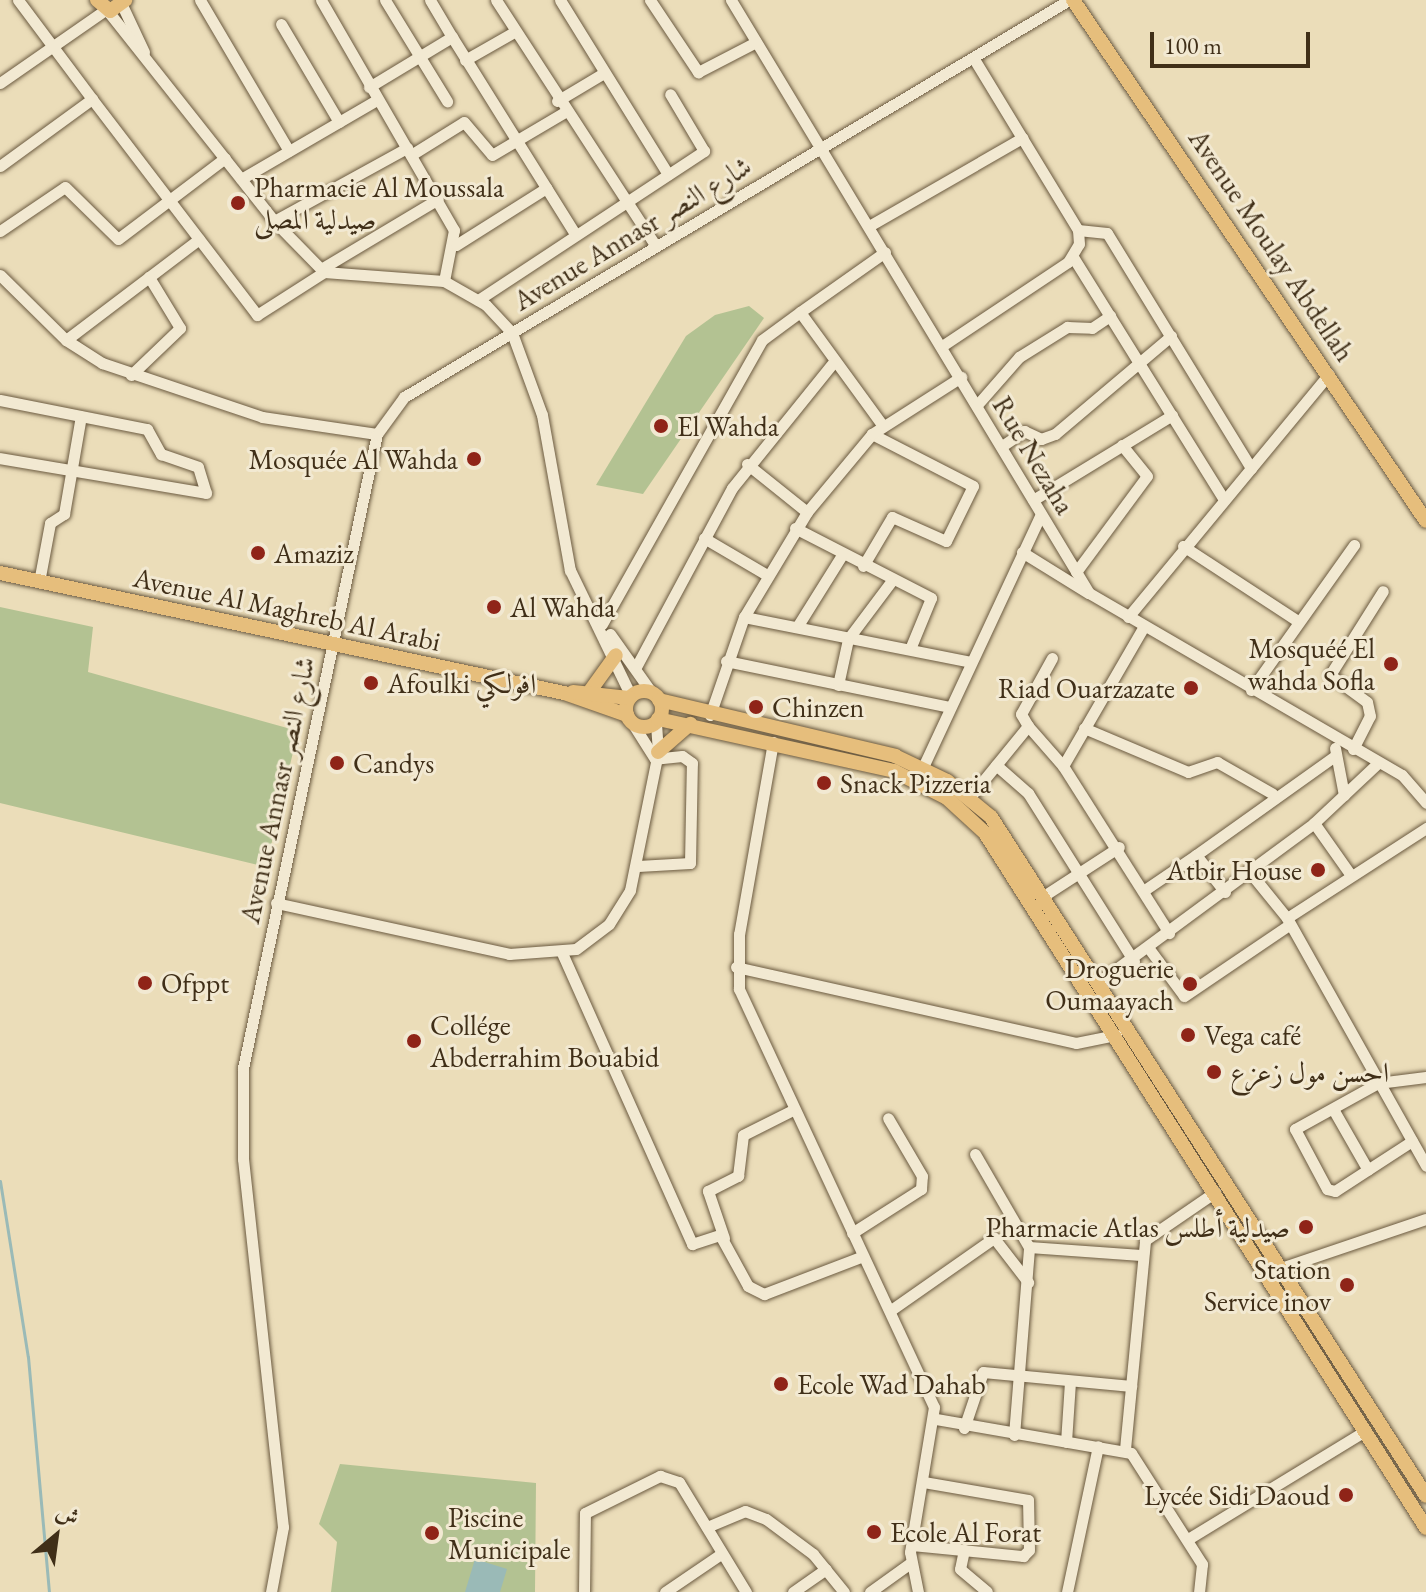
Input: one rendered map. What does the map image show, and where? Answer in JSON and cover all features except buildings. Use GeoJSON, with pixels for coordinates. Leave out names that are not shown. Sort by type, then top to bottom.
{"type":"FeatureCollection","features":[{"type":"Feature","properties":{"kind":"main road","name":"Avenue Moulay Abdellah"},"geometry":{"type":"LineString","coordinates":[[1071,0],[1329,374],[1426,521]]}},
{"type":"Feature","properties":{"kind":"main road"},"geometry":{"type":"LineString","coordinates":[[101,4],[127,2]]}},
{"type":"Feature","properties":{"kind":"main road","name":"Avenue Al Maghreb Al Arabi"},"geometry":{"type":"LineString","coordinates":[[0,573],[333,647],[564,693],[629,718],[691,724],[894,771],[959,807],[998,848],[1426,1528]]}},
{"type":"Feature","properties":{"kind":"main road"},"geometry":{"type":"LineString","coordinates":[[590,691],[616,655]]}},
{"type":"Feature","properties":{"kind":"main road","name":"Avenue Al Maghreb Al Arabi"},"geometry":{"type":"LineString","coordinates":[[564,693],[590,691],[630,697],[655,696]]}},
{"type":"Feature","properties":{"kind":"main road"},"geometry":{"type":"LineString","coordinates":[[657,720],[655,696],[710,715],[923,767],[970,797],[1045,895],[1426,1496]]}},
{"type":"Feature","properties":{"kind":"main road"},"geometry":{"type":"LineString","coordinates":[[629,718],[630,697]]}},
{"type":"Feature","properties":{"kind":"main road"},"geometry":{"type":"LineString","coordinates":[[656,756],[691,724]]}},
{"type":"Feature","properties":{"kind":"main road"},"geometry":{"type":"LineString","coordinates":[[1083,983],[1102,983]]}},
{"type":"Feature","properties":{"kind":"main road"},"geometry":{"type":"LineString","coordinates":[[1095,1002],[1102,983]]}},
{"type":"Feature","properties":{"kind":"main road"},"geometry":{"type":"LineString","coordinates":[[1365,1431],[1379,1423]]}},
{"type":"Feature","properties":{"kind":"street"},"geometry":{"type":"LineString","coordinates":[[18,0],[260,316],[323,270],[438,199]]}},
{"type":"Feature","properties":{"kind":"street"},"geometry":{"type":"LineString","coordinates":[[200,0],[289,151]]}},
{"type":"Feature","properties":{"kind":"street"},"geometry":{"type":"LineString","coordinates":[[321,0],[369,87],[438,199],[456,245]]}},
{"type":"Feature","properties":{"kind":"street"},"geometry":{"type":"LineString","coordinates":[[385,0],[447,101]]}},
{"type":"Feature","properties":{"kind":"street"},"geometry":{"type":"LineString","coordinates":[[430,0],[575,234]]}},
{"type":"Feature","properties":{"kind":"street"},"geometry":{"type":"LineString","coordinates":[[496,0],[557,101],[656,246]]}},
{"type":"Feature","properties":{"kind":"street"},"geometry":{"type":"LineString","coordinates":[[560,0],[668,174]]}},
{"type":"Feature","properties":{"kind":"street"},"geometry":{"type":"LineString","coordinates":[[650,0],[698,72],[756,42]]}},
{"type":"Feature","properties":{"kind":"street","name":"Rue Nezaha"},"geometry":{"type":"LineString","coordinates":[[731,0],[1089,593],[1334,739],[1402,775],[1426,803]]}},
{"type":"Feature","properties":{"kind":"street","name":"Avenue Annasr شارع النصر"},"geometry":{"type":"LineString","coordinates":[[271,1592],[283,1527],[241,1123],[245,1051],[377,434],[404,397],[1071,0]]}},
{"type":"Feature","properties":{"kind":"street"},"geometry":{"type":"LineString","coordinates":[[127,2],[144,52]]}},
{"type":"Feature","properties":{"kind":"street"},"geometry":{"type":"LineString","coordinates":[[0,83],[79,25],[101,4],[144,52],[274,221],[323,270],[444,281],[478,300],[512,333],[542,415],[563,547],[616,655],[630,697]]}},
{"type":"Feature","properties":{"kind":"street"},"geometry":{"type":"LineString","coordinates":[[281,24],[339,122]]}},
{"type":"Feature","properties":{"kind":"street"},"geometry":{"type":"LineString","coordinates":[[465,60],[514,32]]}},
{"type":"Feature","properties":{"kind":"street"},"geometry":{"type":"LineString","coordinates":[[369,87],[452,37]]}},
{"type":"Feature","properties":{"kind":"street"},"geometry":{"type":"LineString","coordinates":[[974,59],[1078,230],[1073,257],[1224,500]]}},
{"type":"Feature","properties":{"kind":"street"},"geometry":{"type":"LineString","coordinates":[[557,101],[604,73]]}},
{"type":"Feature","properties":{"kind":"street"},"geometry":{"type":"LineString","coordinates":[[478,300],[704,147],[670,94]]}},
{"type":"Feature","properties":{"kind":"street"},"geometry":{"type":"LineString","coordinates":[[0,146],[5,162],[92,99]]}},
{"type":"Feature","properties":{"kind":"street"},"geometry":{"type":"LineString","coordinates":[[241,179],[377,100]]}},
{"type":"Feature","properties":{"kind":"street"},"geometry":{"type":"LineString","coordinates":[[274,221],[464,122],[490,155],[565,112]]}},
{"type":"Feature","properties":{"kind":"street"},"geometry":{"type":"LineString","coordinates":[[869,226],[1022,138]]}},
{"type":"Feature","properties":{"kind":"street"},"geometry":{"type":"LineString","coordinates":[[0,231],[65,187],[115,239],[225,158]]}},
{"type":"Feature","properties":{"kind":"street"},"geometry":{"type":"LineString","coordinates":[[444,281],[456,245],[546,188]]}},
{"type":"Feature","properties":{"kind":"street"},"geometry":{"type":"LineString","coordinates":[[1078,230],[1107,233],[1251,468]]}},
{"type":"Feature","properties":{"kind":"street"},"geometry":{"type":"LineString","coordinates":[[66,340],[199,239]]}},
{"type":"Feature","properties":{"kind":"street"},"geometry":{"type":"LineString","coordinates":[[602,624],[762,340],[885,252]]}},
{"type":"Feature","properties":{"kind":"street"},"geometry":{"type":"LineString","coordinates":[[942,346],[1073,257]]}},
{"type":"Feature","properties":{"kind":"street"},"geometry":{"type":"LineString","coordinates":[[0,275],[66,340],[131,375],[262,417],[377,434]]}},
{"type":"Feature","properties":{"kind":"street"},"geometry":{"type":"LineString","coordinates":[[131,375],[180,328],[149,277]]}},
{"type":"Feature","properties":{"kind":"street"},"geometry":{"type":"LineString","coordinates":[[800,312],[832,364],[883,426]]}},
{"type":"Feature","properties":{"kind":"street"},"geometry":{"type":"LineString","coordinates":[[977,405],[1019,357],[1067,327],[1092,328],[1110,316]]}},
{"type":"Feature","properties":{"kind":"street"},"geometry":{"type":"LineString","coordinates":[[1002,446],[1024,431],[1041,439],[1055,434],[1137,359],[1171,336]]}},
{"type":"Feature","properties":{"kind":"street"},"geometry":{"type":"LineString","coordinates":[[636,667],[747,464],[832,364]]}},
{"type":"Feature","properties":{"kind":"street"},"geometry":{"type":"LineString","coordinates":[[1128,617],[1183,546],[1329,374]]}},
{"type":"Feature","properties":{"kind":"street"},"geometry":{"type":"LineString","coordinates":[[710,715],[726,661],[744,617],[795,528],[872,434],[961,377]]}},
{"type":"Feature","properties":{"kind":"street"},"geometry":{"type":"LineString","coordinates":[[0,400],[151,431],[161,454],[198,467],[206,493],[0,458]]}},
{"type":"Feature","properties":{"kind":"street"},"geometry":{"type":"LineString","coordinates":[[1033,500],[1172,415]]}},
{"type":"Feature","properties":{"kind":"street"},"geometry":{"type":"LineString","coordinates":[[39,582],[50,523],[64,514],[81,416]]}},
{"type":"Feature","properties":{"kind":"street"},"geometry":{"type":"LineString","coordinates":[[863,566],[892,517],[946,541],[973,486],[872,434]]}},
{"type":"Feature","properties":{"kind":"street"},"geometry":{"type":"LineString","coordinates":[[1076,572],[1147,476],[1122,445]]}},
{"type":"Feature","properties":{"kind":"street"},"geometry":{"type":"LineString","coordinates":[[747,464],[807,512]]}},
{"type":"Feature","properties":{"kind":"street"},"geometry":{"type":"LineString","coordinates":[[923,767],[1041,514]]}},
{"type":"Feature","properties":{"kind":"street"},"geometry":{"type":"LineString","coordinates":[[795,528],[932,600],[910,649]]}},
{"type":"Feature","properties":{"kind":"street"},"geometry":{"type":"LineString","coordinates":[[704,538],[767,575]]}},
{"type":"Feature","properties":{"kind":"street"},"geometry":{"type":"LineString","coordinates":[[1251,690],[1296,620],[1354,545]]}},
{"type":"Feature","properties":{"kind":"street"},"geometry":{"type":"LineString","coordinates":[[1183,546],[1296,620]]}},
{"type":"Feature","properties":{"kind":"street"},"geometry":{"type":"LineString","coordinates":[[1022,552],[1089,593]]}},
{"type":"Feature","properties":{"kind":"street"},"geometry":{"type":"LineString","coordinates":[[797,627],[842,555]]}},
{"type":"Feature","properties":{"kind":"street"},"geometry":{"type":"LineString","coordinates":[[838,685],[848,639],[893,579]]}},
{"type":"Feature","properties":{"kind":"street"},"geometry":{"type":"LineString","coordinates":[[1353,749],[1370,716],[1367,702],[1330,675],[1383,591]]}},
{"type":"Feature","properties":{"kind":"street"},"geometry":{"type":"LineString","coordinates":[[744,617],[971,662]]}},
{"type":"Feature","properties":{"kind":"street"},"geometry":{"type":"LineString","coordinates":[[602,624],[655,696]]}},
{"type":"Feature","properties":{"kind":"street"},"geometry":{"type":"LineString","coordinates":[[1063,766],[1144,626]]}},
{"type":"Feature","properties":{"kind":"street"},"geometry":{"type":"LineString","coordinates":[[1052,658],[1021,714],[1063,766],[1119,847],[1169,933]]}},
{"type":"Feature","properties":{"kind":"street"},"geometry":{"type":"LineString","coordinates":[[726,661],[950,707]]}},
{"type":"Feature","properties":{"kind":"street"},"geometry":{"type":"LineString","coordinates":[[629,718],[656,756]]}},
{"type":"Feature","properties":{"kind":"street"},"geometry":{"type":"LineString","coordinates":[[276,903],[509,954],[562,953],[609,924],[638,866],[656,756],[657,720]]}},
{"type":"Feature","properties":{"kind":"street"},"geometry":{"type":"LineString","coordinates":[[970,797],[1028,726]]}},
{"type":"Feature","properties":{"kind":"street"},"geometry":{"type":"LineString","coordinates":[[1084,728],[1188,772],[1217,762],[1273,794]]}},
{"type":"Feature","properties":{"kind":"street"},"geometry":{"type":"LineString","coordinates":[[1334,739],[1344,795]]}},
{"type":"Feature","properties":{"kind":"street"},"geometry":{"type":"LineString","coordinates":[[773,742],[736,967],[793,1110],[891,1310],[936,1419],[909,1564],[918,1592]]}},
{"type":"Feature","properties":{"kind":"street"},"geometry":{"type":"LineString","coordinates":[[1146,889],[1196,855],[1273,794],[1336,755]]}},
{"type":"Feature","properties":{"kind":"street"},"geometry":{"type":"LineString","coordinates":[[638,866],[690,863],[692,763],[682,756],[656,756]]}},
{"type":"Feature","properties":{"kind":"street"},"geometry":{"type":"LineString","coordinates":[[1102,983],[1150,950],[1225,892],[1248,870],[1314,823],[1378,763]]}},
{"type":"Feature","properties":{"kind":"street"},"geometry":{"type":"LineString","coordinates":[[996,765],[1028,793],[1134,961]]}},
{"type":"Feature","properties":{"kind":"street"},"geometry":{"type":"LineString","coordinates":[[1314,823],[1350,874]]}},
{"type":"Feature","properties":{"kind":"street"},"geometry":{"type":"LineString","coordinates":[[1150,950],[1184,996],[1350,874],[1426,828]]}},
{"type":"Feature","properties":{"kind":"street"},"geometry":{"type":"LineString","coordinates":[[1045,895],[1119,847]]}},
{"type":"Feature","properties":{"kind":"street"},"geometry":{"type":"LineString","coordinates":[[1196,855],[1225,892]]}},
{"type":"Feature","properties":{"kind":"street"},"geometry":{"type":"LineString","coordinates":[[1248,870],[1288,921],[1426,1166]]}},
{"type":"Feature","properties":{"kind":"street"},"geometry":{"type":"LineString","coordinates":[[562,953],[689,1241],[724,1238]]}},
{"type":"Feature","properties":{"kind":"street"},"geometry":{"type":"LineString","coordinates":[[736,967],[1076,1043],[1116,1035]]}},
{"type":"Feature","properties":{"kind":"street"},"geometry":{"type":"LineString","coordinates":[[1412,1141],[1368,1170],[1327,1189],[1295,1135],[1378,1083],[1426,1077]]}},
{"type":"Feature","properties":{"kind":"street"},"geometry":{"type":"LineString","coordinates":[[1333,1109],[1368,1170]]}},
{"type":"Feature","properties":{"kind":"street"},"geometry":{"type":"LineString","coordinates":[[793,1110],[743,1135],[738,1176],[708,1191],[724,1238],[748,1286],[764,1294],[863,1256]]}},
{"type":"Feature","properties":{"kind":"street"},"geometry":{"type":"LineString","coordinates":[[852,1233],[921,1189],[922,1176],[888,1118]]}},
{"type":"Feature","properties":{"kind":"street"},"geometry":{"type":"LineString","coordinates":[[975,1154],[1029,1247],[1014,1435]]}},
{"type":"Feature","properties":{"kind":"street"},"geometry":{"type":"LineString","coordinates":[[1199,1592],[1202,1564],[1125,1449],[1141,1255],[1156,1227],[1215,1192]]}},
{"type":"Feature","properties":{"kind":"street"},"geometry":{"type":"LineString","coordinates":[[1266,1275],[1280,1267],[1426,1219]]}},
{"type":"Feature","properties":{"kind":"street"},"geometry":{"type":"LineString","coordinates":[[891,1310],[994,1238],[1028,1282]]}},
{"type":"Feature","properties":{"kind":"street"},"geometry":{"type":"LineString","coordinates":[[1029,1247],[1141,1255]]}},
{"type":"Feature","properties":{"kind":"street"},"geometry":{"type":"LineString","coordinates":[[964,1428],[979,1375],[1131,1386]]}},
{"type":"Feature","properties":{"kind":"street"},"geometry":{"type":"LineString","coordinates":[[1066,1442],[1070,1381]]}},
{"type":"Feature","properties":{"kind":"street"},"geometry":{"type":"LineString","coordinates":[[936,1419],[964,1428],[1125,1449]]}},
{"type":"Feature","properties":{"kind":"street"},"geometry":{"type":"LineString","coordinates":[[1188,1539],[1365,1431]]}},
{"type":"Feature","properties":{"kind":"street"},"geometry":{"type":"LineString","coordinates":[[1067,1592],[1098,1446]]}},
{"type":"Feature","properties":{"kind":"street"},"geometry":{"type":"LineString","coordinates":[[584,1592],[588,1510],[668,1476],[707,1527],[746,1592]]}},
{"type":"Feature","properties":{"kind":"street"},"geometry":{"type":"LineString","coordinates":[[912,1545],[1026,1555],[1028,1500],[924,1482]]}},
{"type":"Feature","properties":{"kind":"street"},"geometry":{"type":"LineString","coordinates":[[707,1527],[745,1511],[826,1569],[844,1592]]}},
{"type":"Feature","properties":{"kind":"street"},"geometry":{"type":"LineString","coordinates":[[964,1550],[960,1569],[987,1592]]}},
{"type":"Feature","properties":{"kind":"street"},"geometry":{"type":"LineString","coordinates":[[665,1592],[721,1554]]}},
{"type":"Feature","properties":{"kind":"street"},"geometry":{"type":"LineString","coordinates":[[870,1592],[909,1564]]}},
{"type":"Feature","properties":{"kind":"street"},"geometry":{"type":"LineString","coordinates":[[793,1592],[826,1569]]}},
{"type":"Feature","properties":{"kind":"green space","name":"El Wahda"},"geometry":{"type":"Polygon","coordinates":[[[749,306],[764,318],[643,494],[596,485],[686,336],[715,315],[749,306]]]}},
{"type":"Feature","properties":{"kind":"green space"},"geometry":{"type":"Polygon","coordinates":[[[0,607],[93,627],[88,672],[298,731],[266,867],[0,803],[0,607]]]}},
{"type":"Feature","properties":{"kind":"green space","name":"Piscine Municipale"},"geometry":{"type":"Polygon","coordinates":[[[340,1464],[536,1483],[535,1592],[331,1592],[337,1542],[319,1524],[340,1464]]]}},
{"type":"Feature","properties":{"kind":"water"},"geometry":{"type":"Polygon","coordinates":[[[475,1559],[507,1569],[500,1592],[465,1592],[475,1559]]]}},
{"type":"Feature","properties":{"kind":"waterway"},"geometry":{"type":"LineString","coordinates":[[0,1181],[28,1357],[49,1592]]}},
{"type":"Feature","properties":{"kind":"place","name":"Pharmacie Al Moussala صيدلية المصلى"},"geometry":{"type":"Point","coordinates":[238,203]}},
{"type":"Feature","properties":{"kind":"place","name":"El Wahda"},"geometry":{"type":"Point","coordinates":[661,426]}},
{"type":"Feature","properties":{"kind":"place","name":"Mosquée Al Wahda"},"geometry":{"type":"Point","coordinates":[474,459]}},
{"type":"Feature","properties":{"kind":"place","name":"Amaziz"},"geometry":{"type":"Point","coordinates":[258,553]}},
{"type":"Feature","properties":{"kind":"place","name":"Al Wahda"},"geometry":{"type":"Point","coordinates":[494,607]}},
{"type":"Feature","properties":{"kind":"place","name":"Mosquéé El wahda Sofla"},"geometry":{"type":"Point","coordinates":[1391,664]}},
{"type":"Feature","properties":{"kind":"place","name":"Afoulki افولكي"},"geometry":{"type":"Point","coordinates":[371,683]}},
{"type":"Feature","properties":{"kind":"place","name":"Riad Ouarzazate"},"geometry":{"type":"Point","coordinates":[1191,688]}},
{"type":"Feature","properties":{"kind":"place","name":"Chinzen"},"geometry":{"type":"Point","coordinates":[756,707]}},
{"type":"Feature","properties":{"kind":"place","name":"Candys"},"geometry":{"type":"Point","coordinates":[337,763]}},
{"type":"Feature","properties":{"kind":"place","name":"Snack Pizzeria"},"geometry":{"type":"Point","coordinates":[824,783]}},
{"type":"Feature","properties":{"kind":"place","name":"Atbir House"},"geometry":{"type":"Point","coordinates":[1318,870]}},
{"type":"Feature","properties":{"kind":"place","name":"Ofppt"},"geometry":{"type":"Point","coordinates":[145,983]}},
{"type":"Feature","properties":{"kind":"place","name":"Droguerie Oumaayach"},"geometry":{"type":"Point","coordinates":[1190,984]}},
{"type":"Feature","properties":{"kind":"place","name":"Vega café"},"geometry":{"type":"Point","coordinates":[1188,1035]}},
{"type":"Feature","properties":{"kind":"place","name":"Collége Abderrahim Bouabid"},"geometry":{"type":"Point","coordinates":[414,1041]}},
{"type":"Feature","properties":{"kind":"place","name":"احسن مول زعزع"},"geometry":{"type":"Point","coordinates":[1214,1072]}},
{"type":"Feature","properties":{"kind":"place","name":"Pharmacie Atlas صيدلية أطلس"},"geometry":{"type":"Point","coordinates":[1306,1227]}},
{"type":"Feature","properties":{"kind":"place","name":"Station Service inov"},"geometry":{"type":"Point","coordinates":[1347,1285]}},
{"type":"Feature","properties":{"kind":"place","name":"Ecole Wad Dahab"},"geometry":{"type":"Point","coordinates":[781,1384]}},
{"type":"Feature","properties":{"kind":"place","name":"Lycée Sidi Daoud"},"geometry":{"type":"Point","coordinates":[1346,1495]}},
{"type":"Feature","properties":{"kind":"place","name":"Ecole Al Forat"},"geometry":{"type":"Point","coordinates":[874,1532]}},
{"type":"Feature","properties":{"kind":"place","name":"Piscine Municipale"},"geometry":{"type":"Point","coordinates":[432,1533]}}]}
